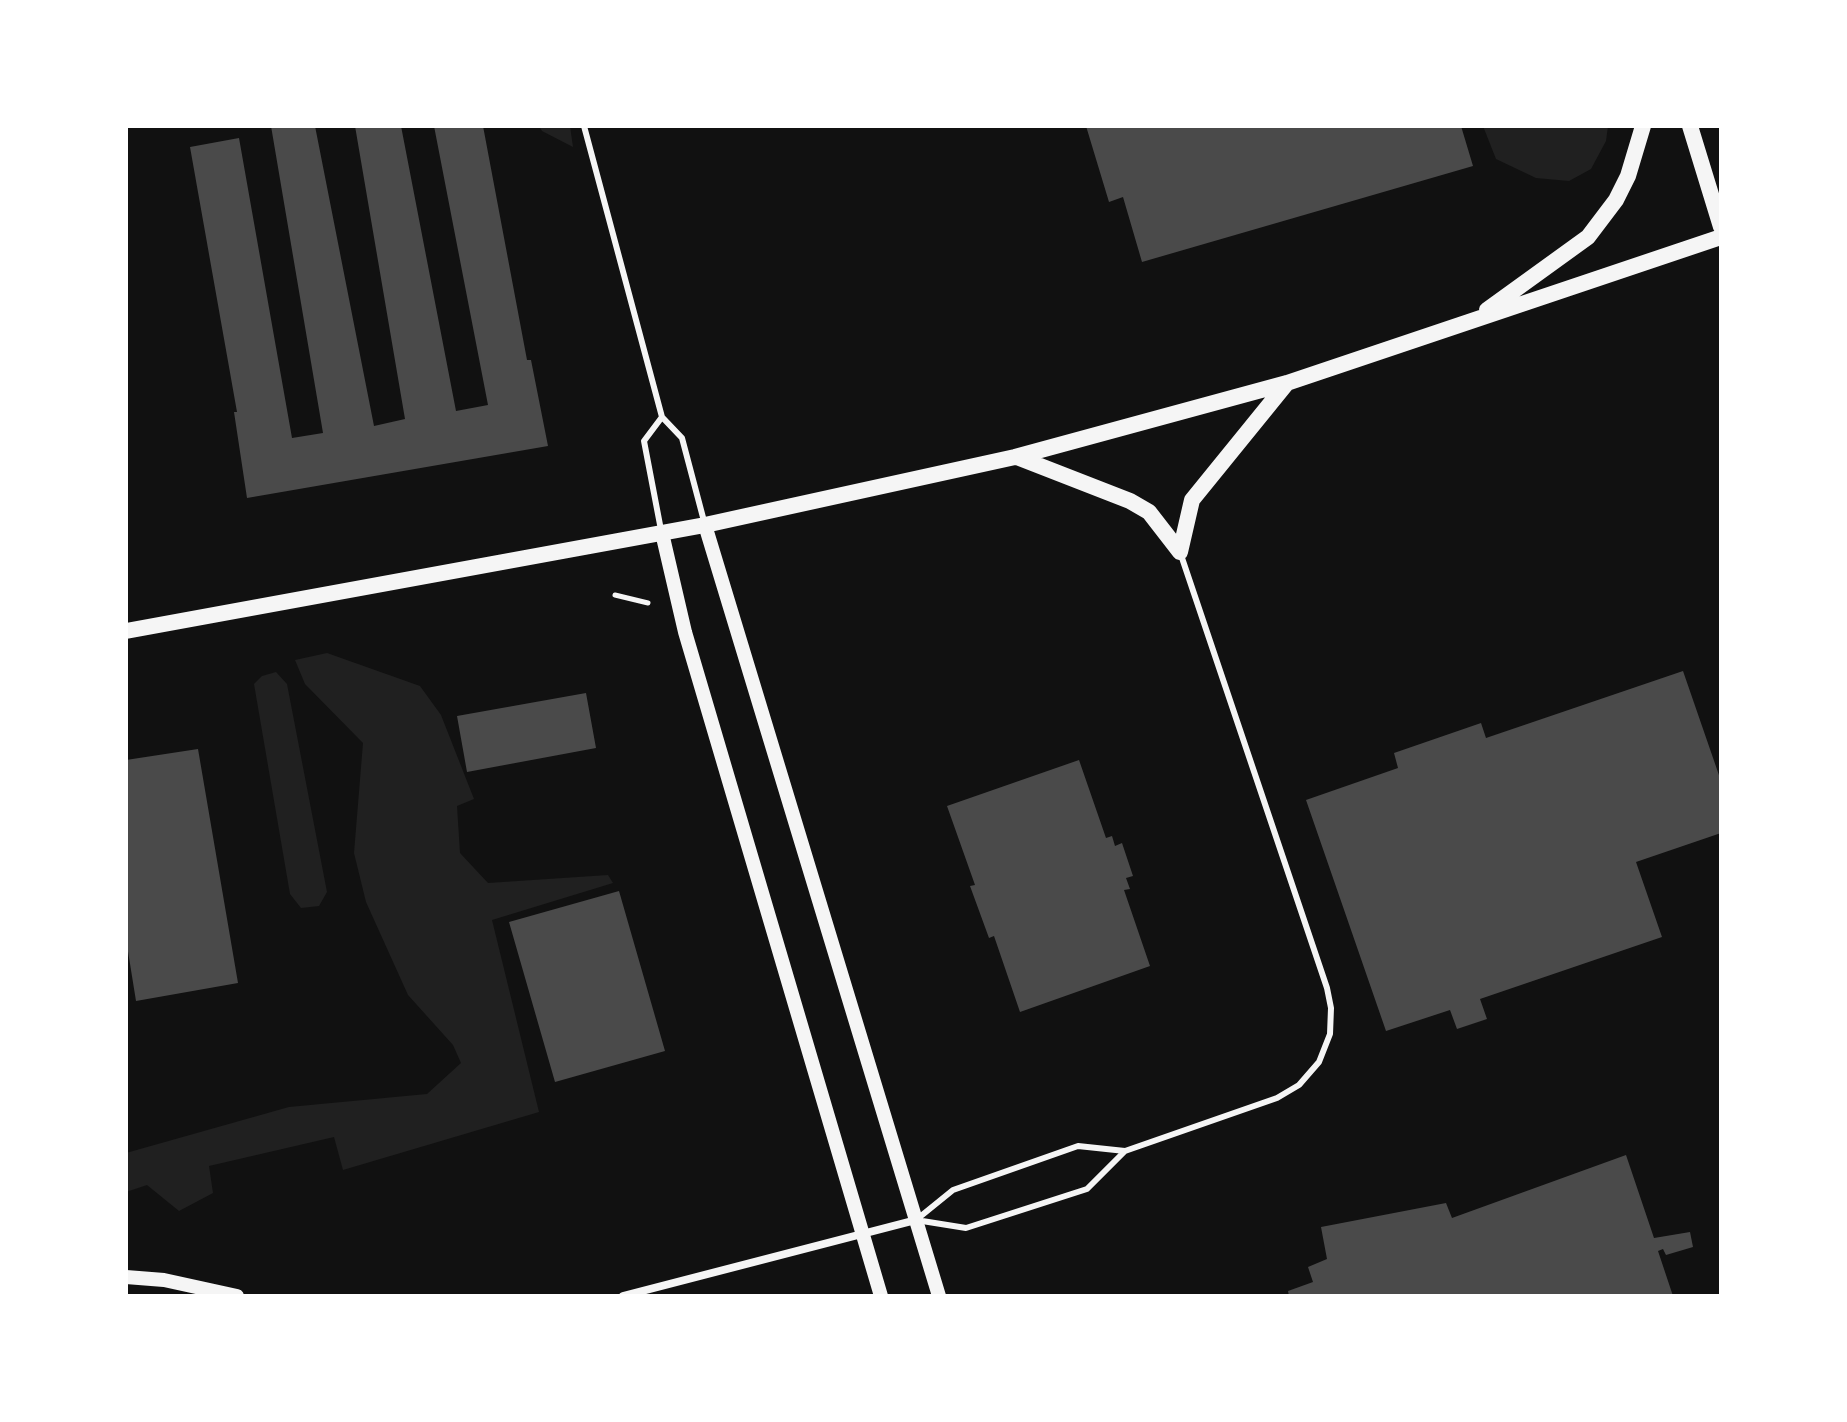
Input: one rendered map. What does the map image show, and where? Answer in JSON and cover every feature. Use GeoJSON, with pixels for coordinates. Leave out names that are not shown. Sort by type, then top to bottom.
{"type":"FeatureCollection","features":[{"type":"Feature","properties":{"kind":"main road"},"geometry":{"type":"LineString","coordinates":[[1466,324],[1588,237],[1628,176],[1643,126]]}},
{"type":"Feature","properties":{"kind":"main road"},"geometry":{"type":"LineString","coordinates":[[1690,126],[1721,227]]}},
{"type":"Feature","properties":{"kind":"main road"},"geometry":{"type":"LineString","coordinates":[[126,631],[705,525],[1015,457],[1287,383],[1721,237]]}},
{"type":"Feature","properties":{"kind":"main road"},"geometry":{"type":"LineString","coordinates":[[1180,552],[1192,500],[1287,383]]}},
{"type":"Feature","properties":{"kind":"main road"},"geometry":{"type":"LineString","coordinates":[[1015,457],[1130,501],[1149,512],[1180,552]]}},
{"type":"Feature","properties":{"kind":"street"},"geometry":{"type":"LineString","coordinates":[[705,525],[738,645],[939,1296]]}},
{"type":"Feature","properties":{"kind":"street"},"geometry":{"type":"LineString","coordinates":[[662,533],[685,632],[881,1296]]}},
{"type":"Feature","properties":{"kind":"street"},"geometry":{"type":"LineString","coordinates":[[623,1296],[916,1220]]}},
{"type":"Feature","properties":{"kind":"street"},"geometry":{"type":"LineString","coordinates":[[126,1277],[186,1290],[237,1296]]}},
{"type":"Feature","properties":{"kind":"lane"},"geometry":{"type":"LineString","coordinates":[[584,126],[662,417],[682,438],[705,525]]}},
{"type":"Feature","properties":{"kind":"lane"},"geometry":{"type":"LineString","coordinates":[[662,417],[644,441],[662,533]]}},
{"type":"Feature","properties":{"kind":"lane"},"geometry":{"type":"LineString","coordinates":[[916,1220],[953,1190],[1078,1146],[1125,1151],[1277,1098],[1299,1085],[1319,1062],[1330,1034],[1327,988],[1180,552]]}},
{"type":"Feature","properties":{"kind":"lane"},"geometry":{"type":"LineString","coordinates":[[916,1220],[966,1228],[1087,1189],[1125,1151]]}},
{"type":"Feature","properties":{"kind":"path"},"geometry":{"type":"LineString","coordinates":[[615,595],[648,603]]}},
{"type":"Feature","properties":{"kind":"shaded area"},"geometry":{"type":"Polygon","coordinates":[[[539,126],[570,126],[573,147],[542,131],[539,126]]]}},
{"type":"Feature","properties":{"kind":"shaded area"},"geometry":{"type":"Polygon","coordinates":[[[1483,126],[1608,126],[1606,141],[1591,169],[1569,181],[1536,178],[1496,159],[1483,126]]]}},
{"type":"Feature","properties":{"kind":"shaded area"},"geometry":{"type":"Polygon","coordinates":[[[327,653],[420,686],[441,715],[474,799],[457,806],[460,853],[488,883],[608,875],[613,883],[492,920],[539,1112],[343,1170],[334,1137],[209,1166],[213,1193],[179,1211],[147,1185],[126,1192],[126,1153],[289,1107],[427,1094],[461,1063],[453,1045],[408,995],[366,902],[354,853],[363,743],[305,684],[295,660],[327,653]]]}},
{"type":"Feature","properties":{"kind":"shaded area"},"geometry":{"type":"Polygon","coordinates":[[[276,672],[287,684],[327,892],[319,906],[301,908],[290,894],[254,684],[262,676],[276,672]]]}},
{"type":"Feature","properties":{"kind":"building"},"geometry":{"type":"Polygon","coordinates":[[[271,126],[315,126],[374,426],[405,419],[355,126],[401,126],[456,411],[488,405],[434,126],[483,126],[527,360],[531,360],[548,446],[247,498],[234,412],[237,412],[190,147],[239,138],[292,438],[323,433],[271,126]]]}},
{"type":"Feature","properties":{"kind":"building"},"geometry":{"type":"Polygon","coordinates":[[[1086,126],[1461,126],[1473,166],[1142,262],[1123,197],[1109,202],[1086,126]]]}},
{"type":"Feature","properties":{"kind":"building"},"geometry":{"type":"Polygon","coordinates":[[[1683,671],[1721,781],[1721,833],[1636,862],[1662,937],[1480,999],[1487,1019],[1457,1029],[1450,1010],[1386,1031],[1306,800],[1398,768],[1394,753],[1481,723],[1486,738],[1683,671]]]}},
{"type":"Feature","properties":{"kind":"building"},"geometry":{"type":"Polygon","coordinates":[[[586,693],[596,748],[467,772],[457,716],[586,693]]]}},
{"type":"Feature","properties":{"kind":"building"},"geometry":{"type":"Polygon","coordinates":[[[198,749],[238,983],[136,1001],[126,939],[126,760],[198,749]]]}},
{"type":"Feature","properties":{"kind":"building"},"geometry":{"type":"Polygon","coordinates":[[[1079,760],[1106,838],[1112,836],[1115,846],[1122,843],[1133,876],[1126,878],[1130,889],[1124,890],[1150,966],[1020,1012],[994,936],[989,938],[970,886],[975,885],[947,806],[1079,760]]]}},
{"type":"Feature","properties":{"kind":"building"},"geometry":{"type":"Polygon","coordinates":[[[619,891],[665,1051],[555,1082],[509,922],[619,891]]]}},
{"type":"Feature","properties":{"kind":"building"},"geometry":{"type":"Polygon","coordinates":[[[1626,1155],[1654,1238],[1690,1232],[1693,1247],[1666,1255],[1663,1249],[1658,1251],[1673,1296],[1289,1296],[1288,1291],[1313,1282],[1308,1267],[1327,1259],[1321,1227],[1446,1203],[1452,1218],[1626,1155]]]}}]}
